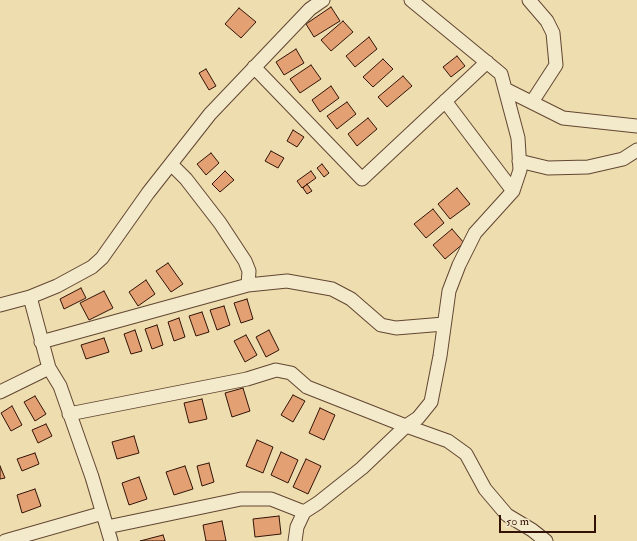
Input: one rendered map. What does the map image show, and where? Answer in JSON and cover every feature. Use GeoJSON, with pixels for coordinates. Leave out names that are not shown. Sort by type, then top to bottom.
{"type":"FeatureCollection","features":[{"type":"Feature","properties":{"kind":"street"},"geometry":{"type":"LineString","coordinates":[[0,305],[30,297],[56,286],[92,267],[102,258],[148,194],[210,114],[310,9],[323,0]]}},
{"type":"Feature","properties":{"kind":"street"},"geometry":{"type":"LineString","coordinates":[[295,541],[297,527],[304,512],[318,504],[362,468],[406,426],[418,418],[431,402],[449,291],[459,265],[475,233],[513,191],[519,176],[518,138],[501,74],[411,0]]}},
{"type":"Feature","properties":{"kind":"street"},"geometry":{"type":"LineString","coordinates":[[529,0],[547,21],[554,33],[556,65],[532,102]]}},
{"type":"Feature","properties":{"kind":"street"},"geometry":{"type":"LineString","coordinates":[[254,67],[362,179],[487,62]]}},
{"type":"Feature","properties":{"kind":"street"},"geometry":{"type":"LineString","coordinates":[[505,89],[563,118],[637,126]]}},
{"type":"Feature","properties":{"kind":"street"},"geometry":{"type":"LineString","coordinates":[[445,101],[513,191]]}},
{"type":"Feature","properties":{"kind":"street"},"geometry":{"type":"LineString","coordinates":[[519,161],[548,168],[588,167],[622,159],[637,150]]}},
{"type":"Feature","properties":{"kind":"street"},"geometry":{"type":"LineString","coordinates":[[172,164],[186,179],[220,223],[245,261],[249,271],[248,285]]}},
{"type":"Feature","properties":{"kind":"street"},"geometry":{"type":"LineString","coordinates":[[41,342],[248,285],[287,281],[332,289],[351,299],[381,325],[396,328],[444,324]]}},
{"type":"Feature","properties":{"kind":"street"},"geometry":{"type":"LineString","coordinates":[[30,297],[49,368],[60,386],[111,541]]}},
{"type":"Feature","properties":{"kind":"street"},"geometry":{"type":"LineString","coordinates":[[0,392],[49,368]]}},
{"type":"Feature","properties":{"kind":"street"},"geometry":{"type":"LineString","coordinates":[[69,414],[246,378],[276,370],[291,373],[308,387],[448,441],[466,454],[485,489],[507,514],[546,541]]}},
{"type":"Feature","properties":{"kind":"street"},"geometry":{"type":"LineString","coordinates":[[107,527],[241,499],[271,499],[304,512]]}},
{"type":"Feature","properties":{"kind":"street"},"geometry":{"type":"LineString","coordinates":[[5,541],[103,514]]}},
{"type":"Feature","properties":{"kind":"building"},"geometry":{"type":"Polygon","coordinates":[[[331,7],[340,21],[314,37],[306,24],[331,7]]]}},
{"type":"Feature","properties":{"kind":"building"},"geometry":{"type":"Polygon","coordinates":[[[239,8],[256,22],[241,38],[225,24],[239,8]]]}},
{"type":"Feature","properties":{"kind":"building"},"geometry":{"type":"Polygon","coordinates":[[[343,21],[353,32],[331,51],[321,40],[343,21]]]}},
{"type":"Feature","properties":{"kind":"building"},"geometry":{"type":"Polygon","coordinates":[[[369,37],[377,49],[355,67],[346,56],[369,37]]]}},
{"type":"Feature","properties":{"kind":"building"},"geometry":{"type":"Polygon","coordinates":[[[296,49],[304,63],[284,75],[276,62],[296,49]]]}},
{"type":"Feature","properties":{"kind":"building"},"geometry":{"type":"Polygon","coordinates":[[[457,56],[465,66],[451,77],[443,67],[457,56]]]}},
{"type":"Feature","properties":{"kind":"building"},"geometry":{"type":"Polygon","coordinates":[[[383,59],[393,69],[373,87],[363,77],[383,59]]]}},
{"type":"Feature","properties":{"kind":"building"},"geometry":{"type":"Polygon","coordinates":[[[311,65],[321,79],[300,93],[290,79],[311,65]]]}},
{"type":"Feature","properties":{"kind":"building"},"geometry":{"type":"Polygon","coordinates":[[[206,69],[216,86],[209,90],[199,73],[206,69]]]}},
{"type":"Feature","properties":{"kind":"building"},"geometry":{"type":"Polygon","coordinates":[[[403,76],[412,86],[387,107],[378,97],[403,76]]]}},
{"type":"Feature","properties":{"kind":"building"},"geometry":{"type":"Polygon","coordinates":[[[331,86],[339,98],[320,112],[312,100],[331,86]]]}},
{"type":"Feature","properties":{"kind":"building"},"geometry":{"type":"Polygon","coordinates":[[[347,102],[356,114],[337,129],[327,116],[347,102]]]}},
{"type":"Feature","properties":{"kind":"building"},"geometry":{"type":"Polygon","coordinates":[[[368,118],[377,129],[357,146],[348,134],[368,118]]]}},
{"type":"Feature","properties":{"kind":"building"},"geometry":{"type":"Polygon","coordinates":[[[293,130],[304,137],[297,147],[287,141],[293,130]]]}},
{"type":"Feature","properties":{"kind":"building"},"geometry":{"type":"Polygon","coordinates":[[[271,151],[284,158],[278,168],[265,161],[271,151]]]}},
{"type":"Feature","properties":{"kind":"building"},"geometry":{"type":"Polygon","coordinates":[[[211,153],[219,163],[206,175],[197,164],[211,153]]]}},
{"type":"Feature","properties":{"kind":"building"},"geometry":{"type":"Polygon","coordinates":[[[322,164],[329,173],[324,177],[317,168],[322,164]]]}},
{"type":"Feature","properties":{"kind":"building"},"geometry":{"type":"Polygon","coordinates":[[[225,171],[234,180],[220,192],[212,184],[225,171]]]}},
{"type":"Feature","properties":{"kind":"building"},"geometry":{"type":"Polygon","coordinates":[[[311,171],[316,178],[302,188],[297,181],[311,171]]]}},
{"type":"Feature","properties":{"kind":"building"},"geometry":{"type":"Polygon","coordinates":[[[307,184],[312,191],[307,194],[303,188],[307,184]]]}},
{"type":"Feature","properties":{"kind":"building"},"geometry":{"type":"Polygon","coordinates":[[[457,188],[470,204],[450,219],[438,204],[457,188]]]}},
{"type":"Feature","properties":{"kind":"building"},"geometry":{"type":"Polygon","coordinates":[[[433,209],[444,223],[426,238],[414,224],[433,209]]]}},
{"type":"Feature","properties":{"kind":"building"},"geometry":{"type":"Polygon","coordinates":[[[452,229],[464,243],[445,259],[433,245],[452,229]]]}},
{"type":"Feature","properties":{"kind":"building"},"geometry":{"type":"Polygon","coordinates":[[[168,263],[183,284],[171,292],[156,271],[168,263]]]}},
{"type":"Feature","properties":{"kind":"building"},"geometry":{"type":"Polygon","coordinates":[[[146,280],[155,294],[138,306],[129,292],[146,280]]]}},
{"type":"Feature","properties":{"kind":"building"},"geometry":{"type":"Polygon","coordinates":[[[81,288],[86,298],[64,309],[60,299],[81,288]]]}},
{"type":"Feature","properties":{"kind":"building"},"geometry":{"type":"Polygon","coordinates":[[[104,291],[113,308],[89,320],[80,303],[104,291]]]}},
{"type":"Feature","properties":{"kind":"building"},"geometry":{"type":"Polygon","coordinates":[[[247,299],[253,319],[241,323],[234,303],[247,299]]]}},
{"type":"Feature","properties":{"kind":"building"},"geometry":{"type":"Polygon","coordinates":[[[224,306],[230,325],[217,330],[210,310],[224,306]]]}},
{"type":"Feature","properties":{"kind":"building"},"geometry":{"type":"Polygon","coordinates":[[[202,312],[209,332],[196,336],[189,316],[202,312]]]}},
{"type":"Feature","properties":{"kind":"building"},"geometry":{"type":"Polygon","coordinates":[[[179,318],[185,337],[174,341],[168,322],[179,318]]]}},
{"type":"Feature","properties":{"kind":"building"},"geometry":{"type":"Polygon","coordinates":[[[157,325],[163,345],[152,349],[145,329],[157,325]]]}},
{"type":"Feature","properties":{"kind":"building"},"geometry":{"type":"Polygon","coordinates":[[[135,330],[142,351],[131,354],[124,334],[135,330]]]}},
{"type":"Feature","properties":{"kind":"building"},"geometry":{"type":"Polygon","coordinates":[[[269,330],[279,350],[266,357],[256,337],[269,330]]]}},
{"type":"Feature","properties":{"kind":"building"},"geometry":{"type":"Polygon","coordinates":[[[246,335],[257,355],[245,362],[234,341],[246,335]]]}},
{"type":"Feature","properties":{"kind":"building"},"geometry":{"type":"Polygon","coordinates":[[[104,338],[109,352],[86,359],[81,345],[104,338]]]}},
{"type":"Feature","properties":{"kind":"building"},"geometry":{"type":"Polygon","coordinates":[[[243,388],[250,411],[232,417],[225,393],[243,388]]]}},
{"type":"Feature","properties":{"kind":"building"},"geometry":{"type":"Polygon","coordinates":[[[293,395],[305,401],[293,422],[281,415],[293,395]]]}},
{"type":"Feature","properties":{"kind":"building"},"geometry":{"type":"Polygon","coordinates":[[[35,396],[46,414],[35,421],[24,402],[35,396]]]}},
{"type":"Feature","properties":{"kind":"building"},"geometry":{"type":"Polygon","coordinates":[[[202,399],[207,419],[189,423],[184,403],[202,399]]]}},
{"type":"Feature","properties":{"kind":"building"},"geometry":{"type":"Polygon","coordinates":[[[12,406],[22,425],[11,431],[1,413],[12,406]]]}},
{"type":"Feature","properties":{"kind":"building"},"geometry":{"type":"Polygon","coordinates":[[[320,408],[335,415],[324,440],[309,433],[320,408]]]}},
{"type":"Feature","properties":{"kind":"building"},"geometry":{"type":"Polygon","coordinates":[[[46,424],[52,436],[38,443],[32,430],[46,424]]]}},
{"type":"Feature","properties":{"kind":"building"},"geometry":{"type":"Polygon","coordinates":[[[134,436],[139,453],[117,459],[112,442],[134,436]]]}},
{"type":"Feature","properties":{"kind":"building"},"geometry":{"type":"Polygon","coordinates":[[[257,440],[273,447],[263,473],[246,466],[257,440]]]}},
{"type":"Feature","properties":{"kind":"building"},"geometry":{"type":"Polygon","coordinates":[[[281,452],[298,460],[288,483],[271,475],[281,452]]]}},
{"type":"Feature","properties":{"kind":"building"},"geometry":{"type":"Polygon","coordinates":[[[35,453],[39,464],[22,471],[17,459],[35,453]]]}},
{"type":"Feature","properties":{"kind":"building"},"geometry":{"type":"Polygon","coordinates":[[[306,459],[321,466],[308,494],[293,487],[306,459]]]}},
{"type":"Feature","properties":{"kind":"building"},"geometry":{"type":"Polygon","coordinates":[[[209,463],[214,482],[202,486],[197,466],[209,463]]]}},
{"type":"Feature","properties":{"kind":"building"},"geometry":{"type":"Polygon","coordinates":[[[0,466],[5,478],[0,479],[0,466]]]}},
{"type":"Feature","properties":{"kind":"building"},"geometry":{"type":"Polygon","coordinates":[[[185,466],[193,489],[174,495],[166,472],[185,466]]]}},
{"type":"Feature","properties":{"kind":"building"},"geometry":{"type":"Polygon","coordinates":[[[139,477],[147,499],[129,505],[122,483],[139,477]]]}},
{"type":"Feature","properties":{"kind":"building"},"geometry":{"type":"Polygon","coordinates":[[[35,489],[41,506],[22,513],[17,495],[35,489]]]}},
{"type":"Feature","properties":{"kind":"building"},"geometry":{"type":"Polygon","coordinates":[[[279,516],[281,534],[255,537],[253,519],[279,516]]]}},
{"type":"Feature","properties":{"kind":"building"},"geometry":{"type":"Polygon","coordinates":[[[222,521],[226,541],[206,541],[203,525],[222,521]]]}},
{"type":"Feature","properties":{"kind":"building"},"geometry":{"type":"Polygon","coordinates":[[[163,535],[165,541],[140,541],[163,535]]]}}]}
